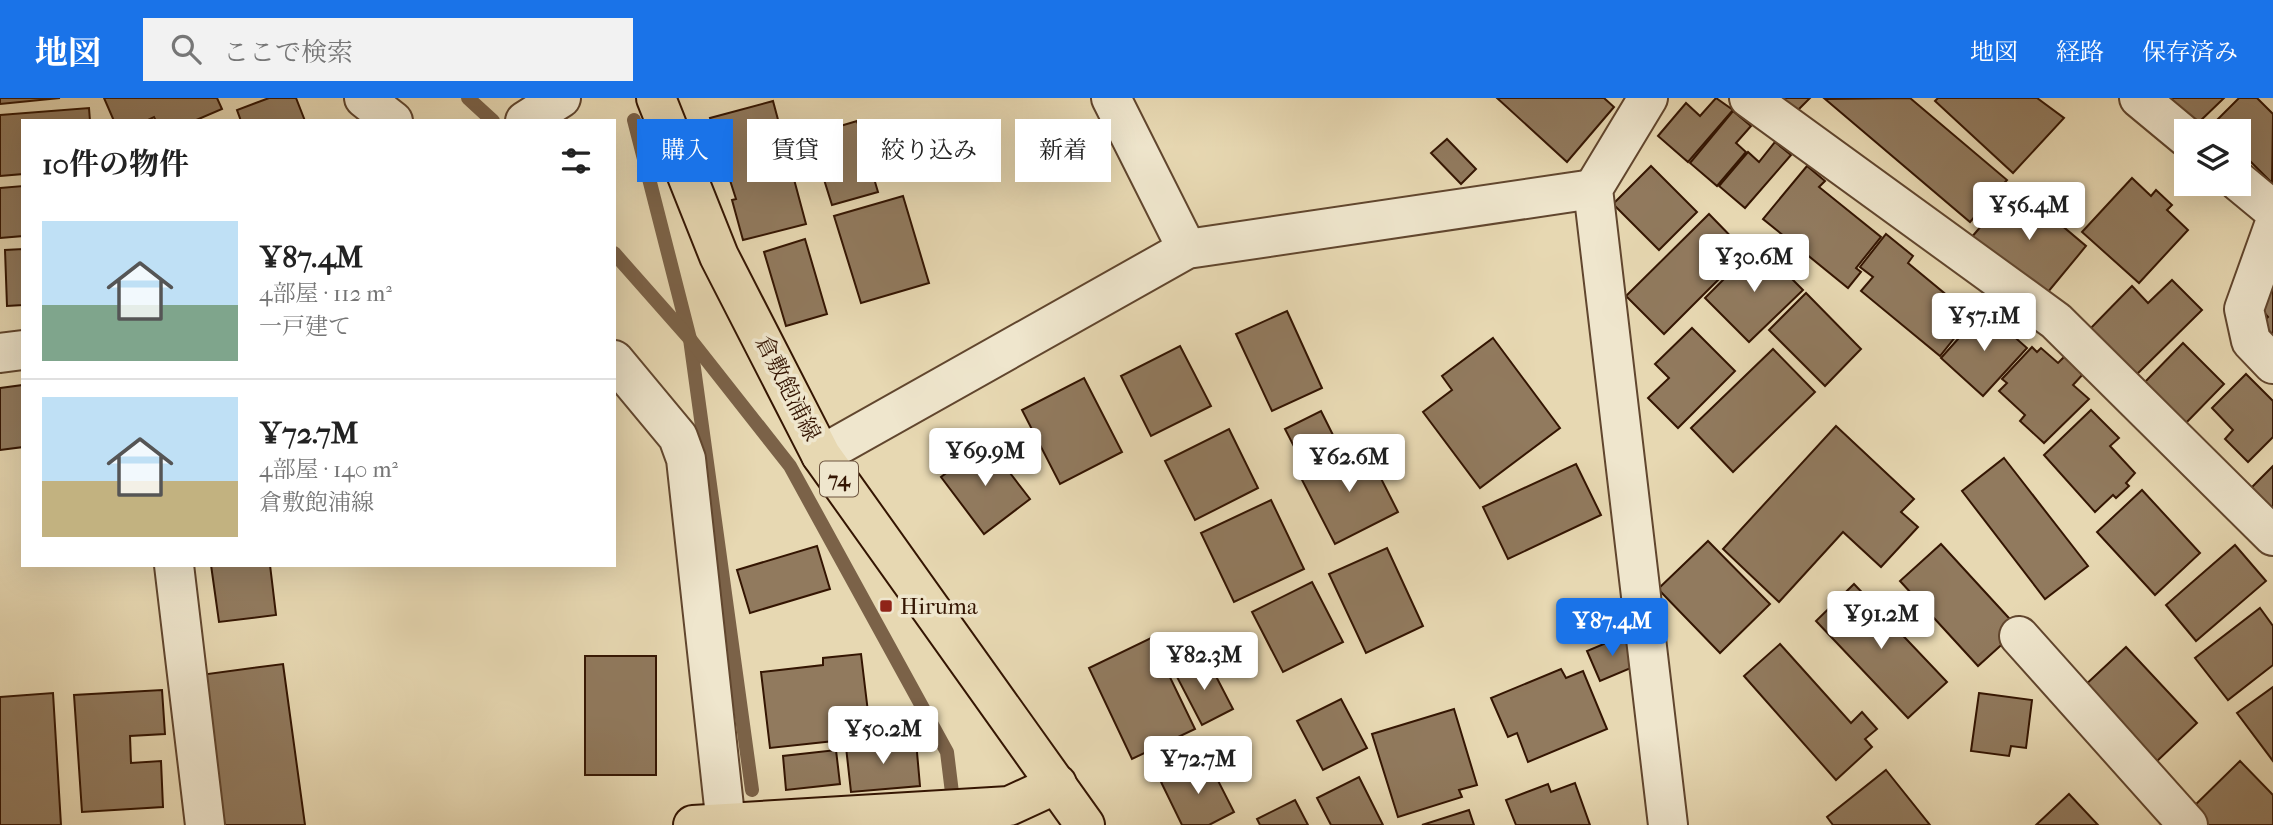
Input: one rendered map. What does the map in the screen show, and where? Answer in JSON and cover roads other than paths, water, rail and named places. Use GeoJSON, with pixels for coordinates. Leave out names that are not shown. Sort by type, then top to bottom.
{"type":"FeatureCollection","features":[{"type":"Feature","properties":{"kind":"main road","name":"倉敷飽浦線"},"geometry":{"type":"LineString","coordinates":[[656,98],[719,256],[821,455],[1085,825]]}},
{"type":"Feature","properties":{"kind":"main road"},"geometry":{"type":"LineString","coordinates":[[715,824],[923,810],[1001,813],[1057,784]]}},
{"type":"Feature","properties":{"kind":"street"},"geometry":{"type":"LineString","coordinates":[[364,98],[390,119]]}},
{"type":"Feature","properties":{"kind":"street"},"geometry":{"type":"LineString","coordinates":[[528,119],[561,98]]}},
{"type":"Feature","properties":{"kind":"street"},"geometry":{"type":"LineString","coordinates":[[1111,98],[1187,249]]}},
{"type":"Feature","properties":{"kind":"street"},"geometry":{"type":"LineString","coordinates":[[1648,98],[1593,189],[1668,825]]}},
{"type":"Feature","properties":{"kind":"street"},"geometry":{"type":"LineString","coordinates":[[1749,98],[2056,321],[2273,536]]}},
{"type":"Feature","properties":{"kind":"street"},"geometry":{"type":"LineString","coordinates":[[2139,98],[2174,127]]}},
{"type":"Feature","properties":{"kind":"street"},"geometry":{"type":"LineString","coordinates":[[821,455],[1187,249],[1593,189]]}},
{"type":"Feature","properties":{"kind":"street"},"geometry":{"type":"LineString","coordinates":[[2251,192],[2273,210]]}},
{"type":"Feature","properties":{"kind":"street"},"geometry":{"type":"LineString","coordinates":[[2273,228],[2244,309],[2251,341],[2273,364]]}},
{"type":"Feature","properties":{"kind":"street"},"geometry":{"type":"LineString","coordinates":[[0,353],[21,350]]}},
{"type":"Feature","properties":{"kind":"street"},"geometry":{"type":"LineString","coordinates":[[616,362],[678,437],[686,459],[715,824]]}},
{"type":"Feature","properties":{"kind":"street"},"geometry":{"type":"LineString","coordinates":[[174,567],[205,825]]}},
{"type":"Feature","properties":{"kind":"street"},"geometry":{"type":"LineString","coordinates":[[2020,636],[2188,825]]}},
{"type":"Feature","properties":{"kind":"waterway"},"geometry":{"type":"LineString","coordinates":[[468,98],[491,119]]}},
{"type":"Feature","properties":{"kind":"waterway"},"geometry":{"type":"LineString","coordinates":[[634,120],[690,339],[752,790]]}},
{"type":"Feature","properties":{"kind":"waterway"},"geometry":{"type":"LineString","coordinates":[[616,255],[690,339],[790,466],[947,752],[954,809]]}},
{"type":"Feature","properties":{"kind":"place","name":"Hiruma"},"geometry":{"type":"Point","coordinates":[886,606]}}]}
